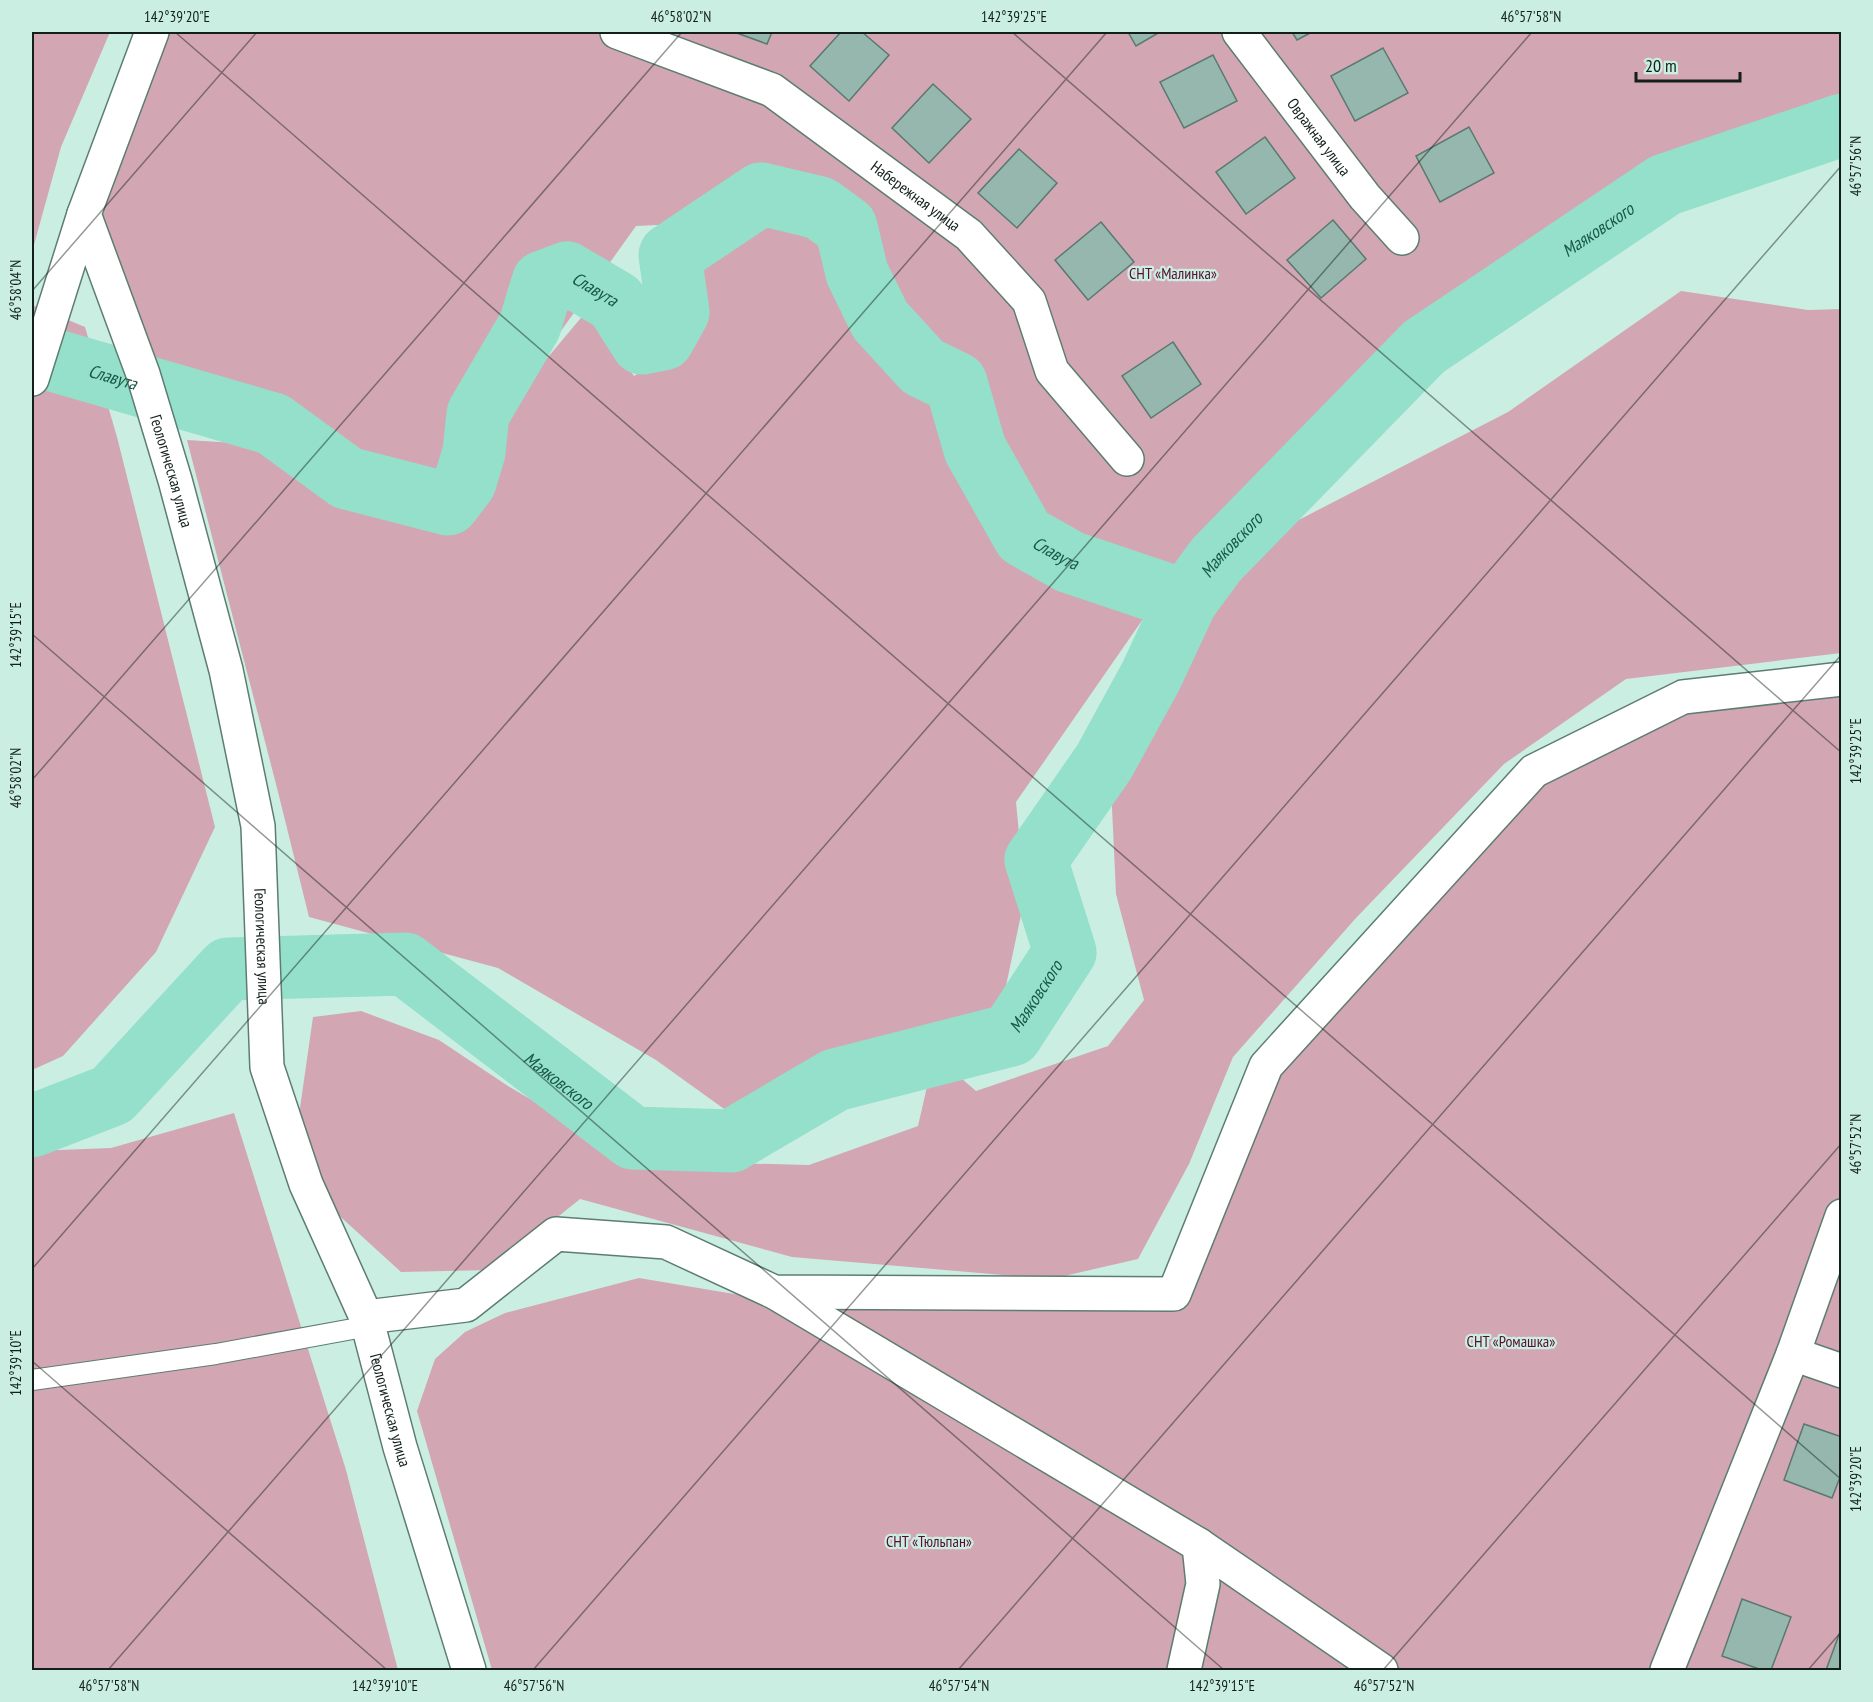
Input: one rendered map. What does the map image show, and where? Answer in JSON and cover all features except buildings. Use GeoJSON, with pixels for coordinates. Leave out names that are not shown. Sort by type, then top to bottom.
{"type":"FeatureCollection","features":[{"type":"Feature","properties":{"kind":"street"},"geometry":{"type":"LineString","coordinates":[[32,379],[84,214],[152,32]]}},
{"type":"Feature","properties":{"kind":"street","name":"Набережная улица"},"geometry":{"type":"LineString","coordinates":[[617,32],[772,90],[969,235],[1029,301],[1052,371],[1127,459]]}},
{"type":"Feature","properties":{"kind":"street","name":"Овражная улица"},"geometry":{"type":"LineString","coordinates":[[1239,32],[1365,197],[1402,238]]}},
{"type":"Feature","properties":{"kind":"street","name":"Геологическая улица"},"geometry":{"type":"LineString","coordinates":[[84,214],[142,374],[175,480],[226,670],[258,826],[267,1067],[306,1184],[368,1321],[400,1447],[469,1671]]}},
{"type":"Feature","properties":{"kind":"street"},"geometry":{"type":"LineString","coordinates":[[774,1292],[1174,1294],[1266,1066],[1534,771],[1683,697],[1842,680]]}},
{"type":"Feature","properties":{"kind":"street"},"geometry":{"type":"LineString","coordinates":[[1667,1671],[1793,1354],[1842,1216]]}},
{"type":"Feature","properties":{"kind":"street"},"geometry":{"type":"LineString","coordinates":[[368,1321],[466,1305],[556,1234],[666,1242],[774,1292],[1199,1545],[1381,1671]]}},
{"type":"Feature","properties":{"kind":"street"},"geometry":{"type":"LineString","coordinates":[[1793,1354],[1842,1371]]}},
{"type":"Feature","properties":{"kind":"street"},"geometry":{"type":"LineString","coordinates":[[1184,1671],[1203,1584],[1199,1545]]}},
{"type":"Feature","properties":{"kind":"lane"},"geometry":{"type":"LineString","coordinates":[[32,1380],[216,1354],[368,1321]]}},
{"type":"Feature","properties":{"kind":"green space"},"geometry":{"type":"Polygon","coordinates":[[[32,32],[110,32],[61,147],[32,252],[32,32]]]}},
{"type":"Feature","properties":{"kind":"green space","name":"СНТ «Малинка»"},"geometry":{"type":"Polygon","coordinates":[[[152,32],[1841,32],[1841,131],[1707,170],[1475,313],[1186,601],[1070,562],[956,383],[923,367],[880,320],[857,273],[806,218],[636,226],[508,405],[595,301],[610,341],[634,376],[675,352],[690,326],[688,233],[804,221],[863,313],[949,420],[1004,524],[1059,572],[1143,619],[1016,802],[1025,896],[999,1019],[876,1042],[727,1111],[656,1060],[498,968],[309,917],[187,440],[253,444],[405,509],[471,508],[499,418],[474,452],[465,482],[448,504],[347,478],[143,374],[84,214],[152,32]]]}},
{"type":"Feature","properties":{"kind":"green space"},"geometry":{"type":"Polygon","coordinates":[[[1681,291],[1808,310],[1841,309],[1841,653],[1626,679],[1504,764],[1356,918],[1233,1057],[1189,1164],[1138,1259],[1051,1279],[792,1257],[580,1199],[492,1270],[401,1272],[332,1209],[299,1115],[313,1017],[361,1011],[439,1040],[508,1086],[591,1135],[728,1163],[809,1165],[918,1126],[929,1078],[954,1072],[976,1091],[1108,1046],[1144,1000],[1116,894],[1111,786],[1197,626],[1287,526],[1508,412],[1681,291]]]}},
{"type":"Feature","properties":{"kind":"green space"},"geometry":{"type":"Polygon","coordinates":[[[32,305],[85,327],[117,437],[215,827],[156,952],[63,1056],[32,1070],[32,305]]]}},
{"type":"Feature","properties":{"kind":"green space","name":"СНТ «Ромашка»"},"geometry":{"type":"Polygon","coordinates":[[[1841,679],[1841,1670],[492,1670],[417,1411],[435,1359],[465,1332],[505,1313],[639,1278],[740,1295],[776,1313],[774,1292],[1174,1294],[1266,1066],[1534,771],[1683,697],[1841,679]]]}},
{"type":"Feature","properties":{"kind":"green space"},"geometry":{"type":"Polygon","coordinates":[[[234,1113],[346,1470],[398,1670],[32,1670],[32,1151],[111,1148],[234,1113]]]}},
{"type":"Feature","properties":{"kind":"waterway","name":"Маяковского"},"geometry":{"type":"LineString","coordinates":[[32,1126],[112,1095],[228,969],[405,964],[633,1138],[731,1141],[835,1080],[1011,1035],[1065,952],[1036,860],[1104,762],[1151,676],[1186,601],[1216,560],[1424,347],[1665,185],[1842,125]]}},
{"type":"Feature","properties":{"kind":"waterway","name":"Славута"},"geometry":{"type":"LineString","coordinates":[[32,354],[273,424],[347,478],[448,504],[465,482],[474,452],[478,414],[530,325],[543,282],[567,273],[616,302],[642,343],[663,339],[678,312],[670,255],[761,194],[820,208],[846,227],[857,273],[880,320],[923,367],[956,383],[975,449],[1024,536],[1070,562],[1186,601]]}},
{"type":"Feature","properties":{"kind":"park label","name":"СНТ «Тюльпан»"},"geometry":{"type":"Point","coordinates":[929,1541]}}]}
